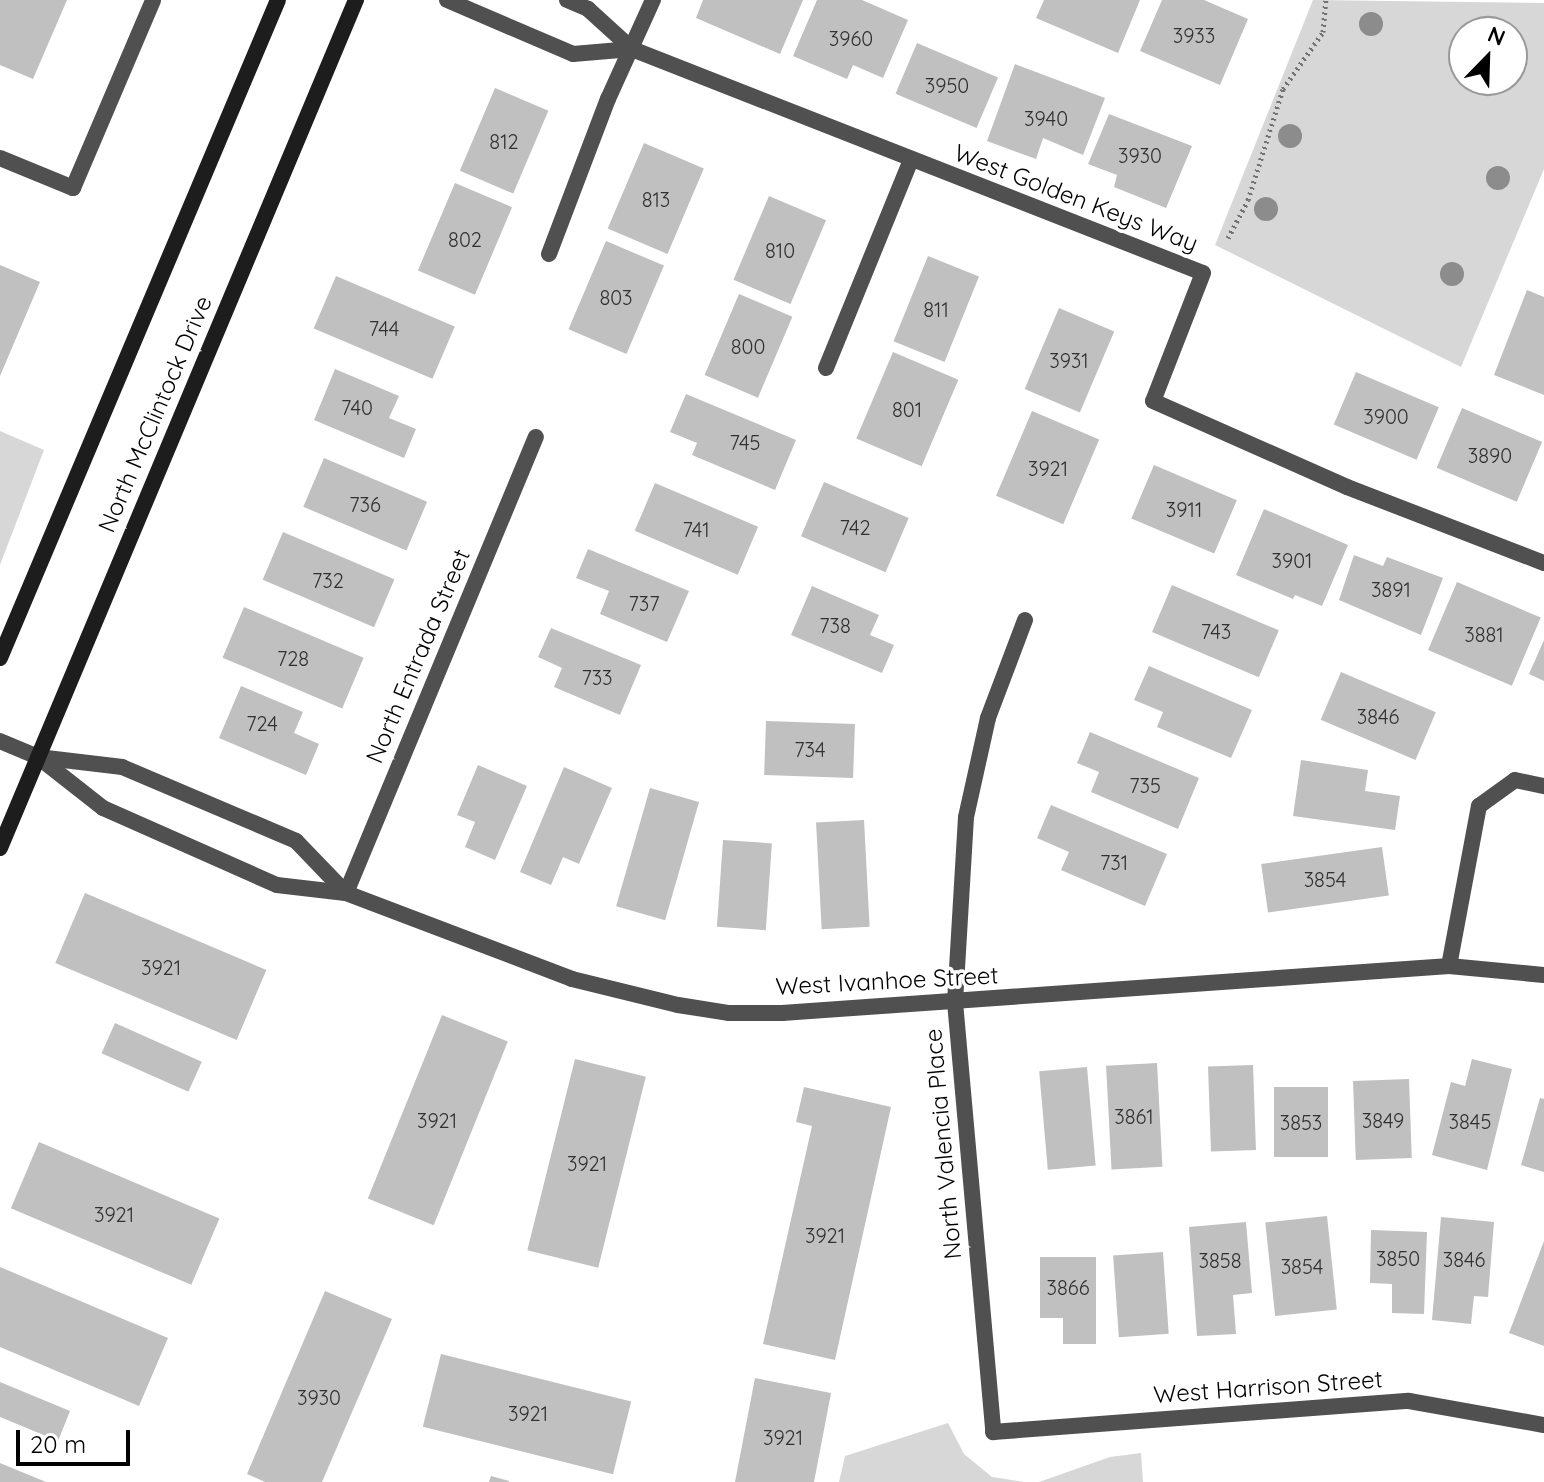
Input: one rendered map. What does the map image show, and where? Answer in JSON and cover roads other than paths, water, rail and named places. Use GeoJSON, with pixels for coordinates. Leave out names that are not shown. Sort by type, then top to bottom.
{"type":"FeatureCollection","features":[{"type":"Feature","properties":{"kind":"main road","name":"North McClintock Drive"},"geometry":{"type":"LineString","coordinates":[[0,658],[278,0]]}},
{"type":"Feature","properties":{"kind":"main road","name":"North McClintock Drive"},"geometry":{"type":"LineString","coordinates":[[0,848],[356,0]]}},
{"type":"Feature","properties":{"kind":"street"},"geometry":{"type":"LineString","coordinates":[[0,158],[73,188],[153,0]]}},
{"type":"Feature","properties":{"kind":"street","name":"West Golden Keys Way"},"geometry":{"type":"LineString","coordinates":[[447,0],[573,54],[632,49]]}},
{"type":"Feature","properties":{"kind":"street","name":"West Golden Keys Way"},"geometry":{"type":"LineString","coordinates":[[567,0],[588,9],[632,49],[1203,273],[1153,401],[1347,487],[1544,562]]}},
{"type":"Feature","properties":{"kind":"street"},"geometry":{"type":"LineString","coordinates":[[549,254],[608,99],[653,0]]}},
{"type":"Feature","properties":{"kind":"street"},"geometry":{"type":"LineString","coordinates":[[826,368],[911,160]]}},
{"type":"Feature","properties":{"kind":"street","name":"North Entrada Street"},"geometry":{"type":"LineString","coordinates":[[346,893],[536,437]]}},
{"type":"Feature","properties":{"kind":"street","name":"North Valencia Place"},"geometry":{"type":"LineString","coordinates":[[993,1432],[955,1002],[966,817],[988,718],[1025,620]]}},
{"type":"Feature","properties":{"kind":"street","name":"West Ivanhoe Street"},"geometry":{"type":"LineString","coordinates":[[0,741],[38,757],[103,808],[277,885],[346,893],[572,979],[678,1005],[729,1013],[782,1013],[955,1002],[1449,966],[1544,975]]}},
{"type":"Feature","properties":{"kind":"street","name":"West Ivanhoe Street"},"geometry":{"type":"LineString","coordinates":[[38,757],[122,767],[296,841],[346,893]]}},
{"type":"Feature","properties":{"kind":"street"},"geometry":{"type":"LineString","coordinates":[[1449,966],[1479,806],[1515,780],[1544,786]]}},
{"type":"Feature","properties":{"kind":"street","name":"West Harrison Street"},"geometry":{"type":"LineString","coordinates":[[993,1432],[1409,1401],[1544,1425]]}}]}
